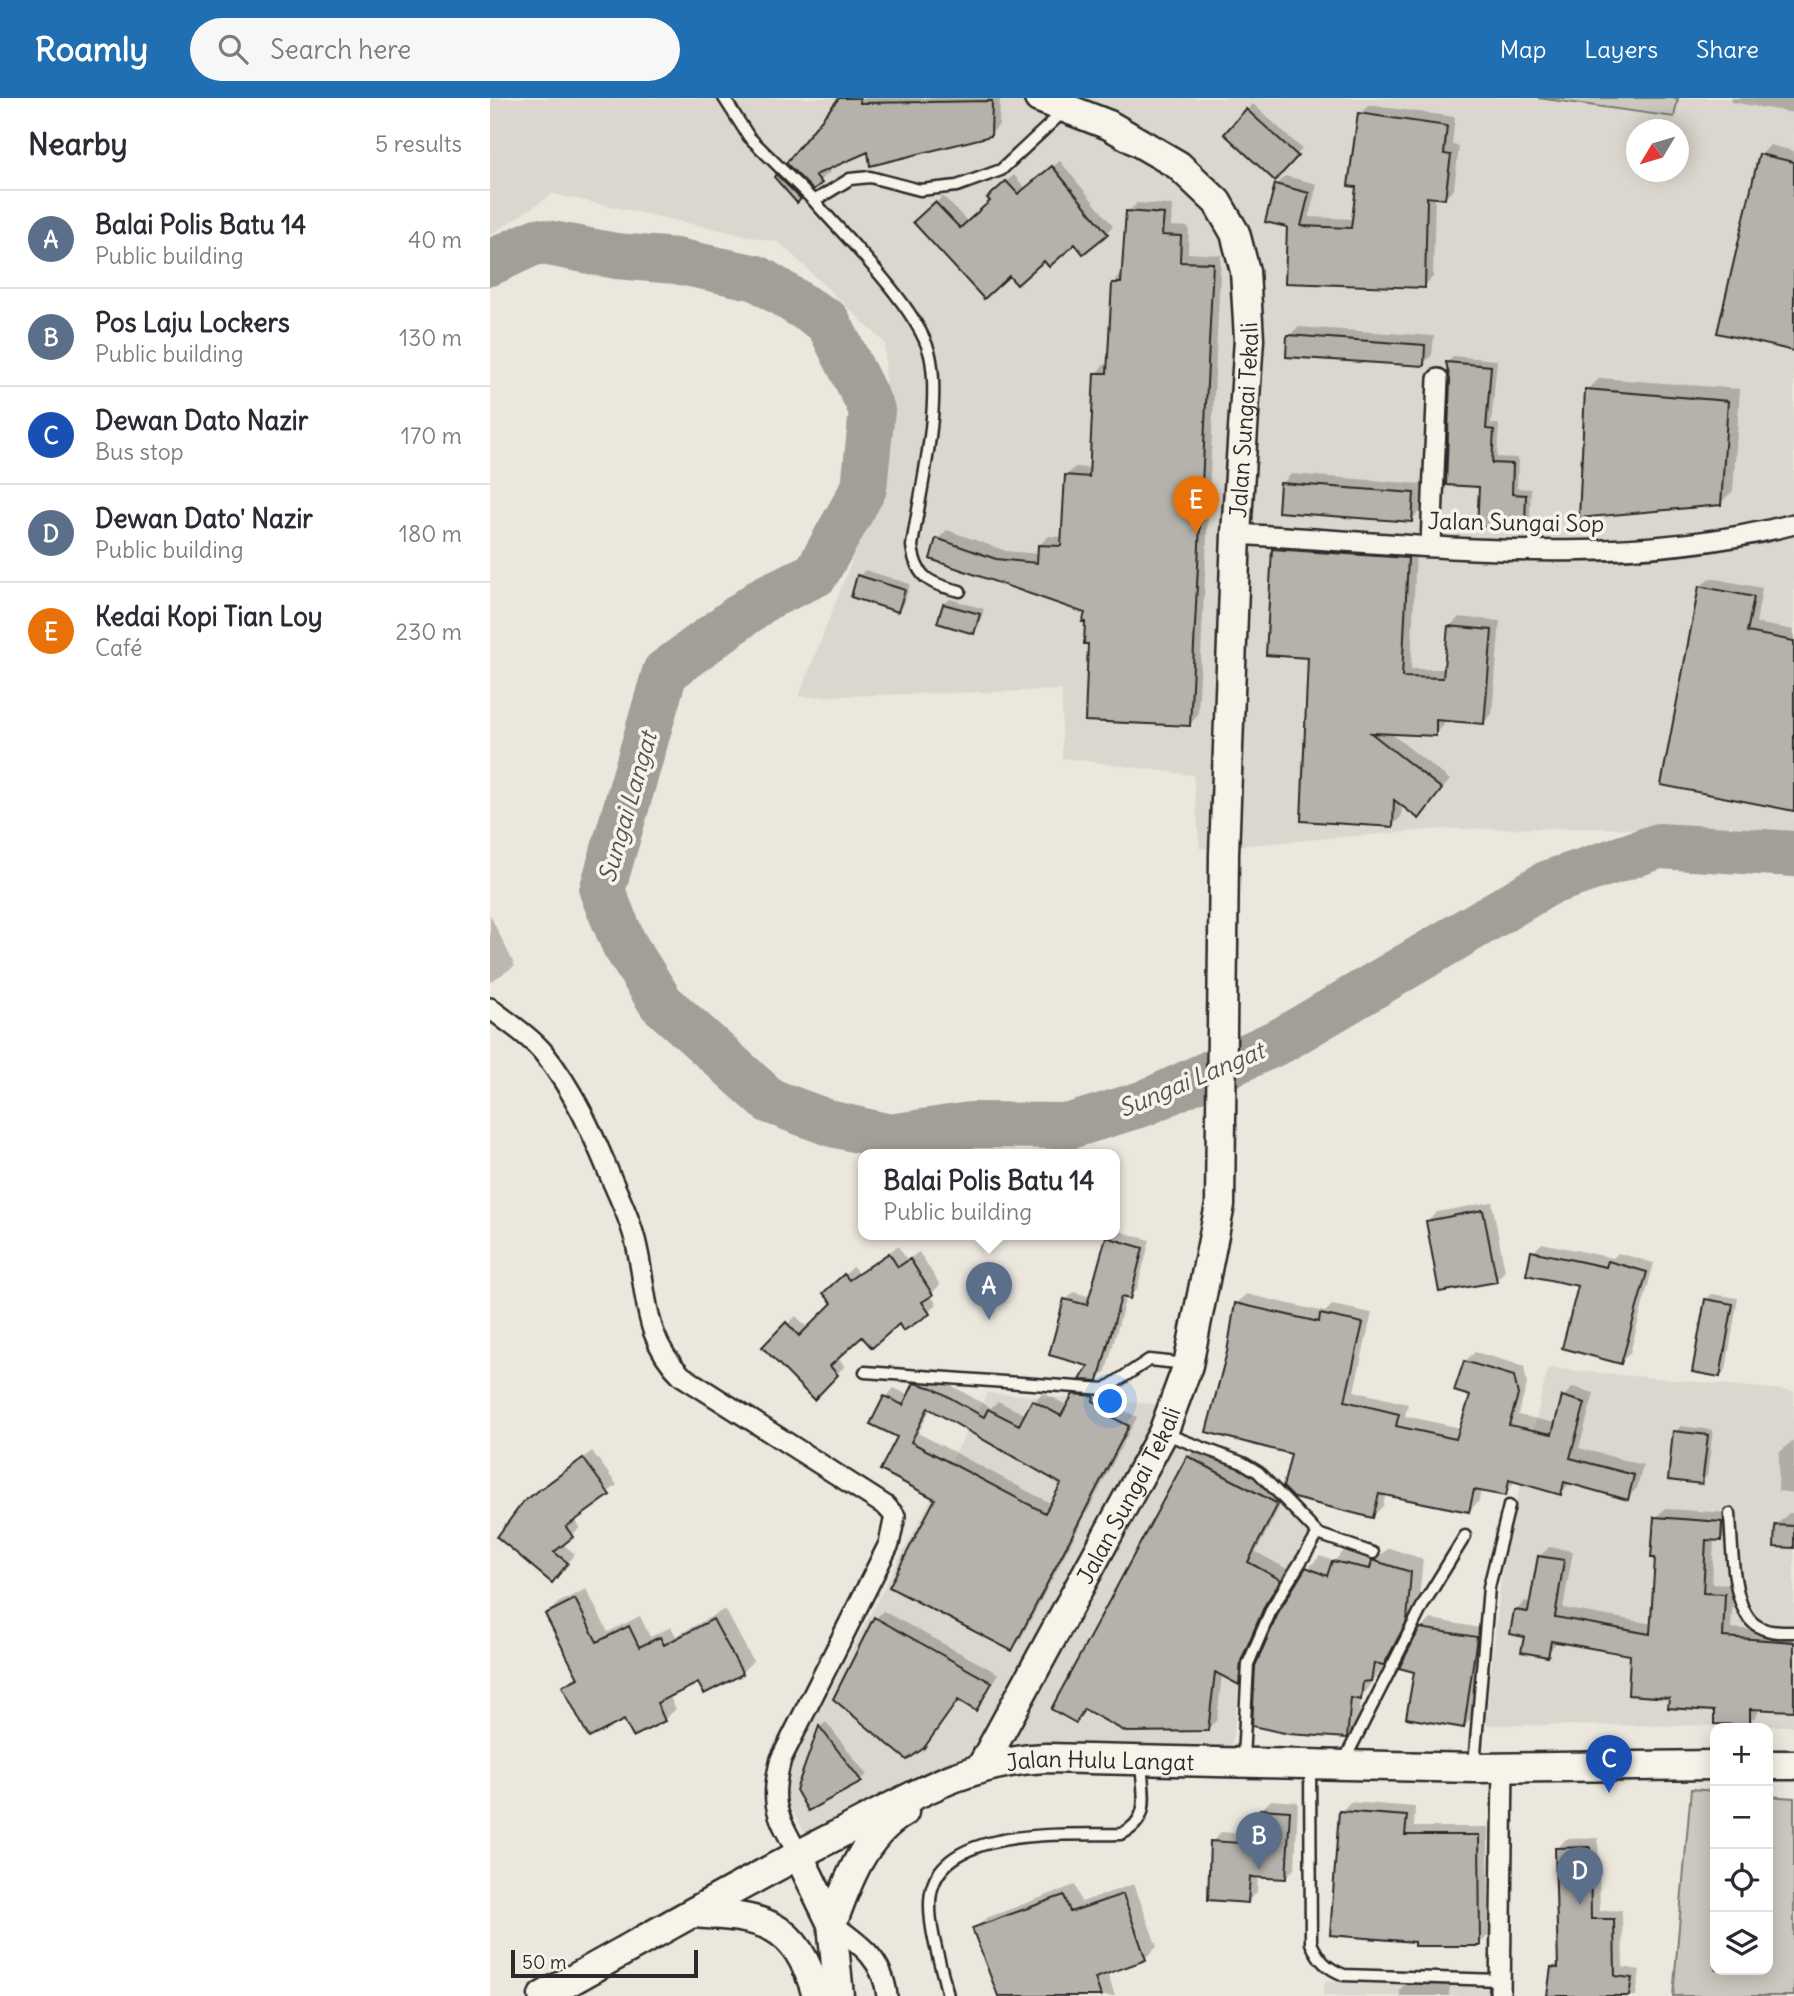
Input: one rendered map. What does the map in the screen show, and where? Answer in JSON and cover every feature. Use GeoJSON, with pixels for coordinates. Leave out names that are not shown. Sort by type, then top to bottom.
{"type":"FeatureCollection","features":[{"type":"Feature","properties":{"kind":"street","name":"Jalan Sungai Tekali"},"geometry":{"type":"LineString","coordinates":[[982,1766],[1163,1433],[1188,1365],[1220,1205],[1224,855],[1236,534],[1248,339],[1245,271],[1235,233],[1217,202],[1178,165],[1109,125],[1039,98]]}},
{"type":"Feature","properties":{"kind":"street"},"geometry":{"type":"LineString","coordinates":[[1431,544],[1438,379]]}},
{"type":"Feature","properties":{"kind":"street","name":"Jalan Sungai Sop"},"geometry":{"type":"LineString","coordinates":[[1236,534],[1522,550],[1658,547],[1794,524]]}},
{"type":"Feature","properties":{"kind":"street"},"geometry":{"type":"LineString","coordinates":[[490,1008],[542,1050],[580,1104],[626,1214],[637,1247],[649,1321],[656,1343],[669,1363],[682,1376],[886,1506],[895,1516],[889,1544],[781,1759],[774,1786],[777,1813],[832,1924],[839,1996]]}},
{"type":"Feature","properties":{"kind":"street","name":"Jalan Hulu Langat"},"geometry":{"type":"LineString","coordinates":[[543,1996],[798,1854],[929,1788],[982,1766],[1046,1758],[1474,1768],[1710,1765]]}},
{"type":"Feature","properties":{"kind":"street"},"geometry":{"type":"LineString","coordinates":[[1773,1765],[1794,1765]]}},
{"type":"Feature","properties":{"kind":"street"},"geometry":{"type":"LineString","coordinates":[[832,1924],[861,1853],[895,1817],[982,1766]]}},
{"type":"Feature","properties":{"kind":"street"},"geometry":{"type":"LineString","coordinates":[[1499,1988],[1503,1766]]}},
{"type":"Feature","properties":{"kind":"street"},"geometry":{"type":"LineString","coordinates":[[692,1913],[742,1916],[773,1925],[795,1946],[810,1973],[817,1996]]}},
{"type":"Feature","properties":{"kind":"street"},"geometry":{"type":"LineString","coordinates":[[832,1924],[867,1948],[879,1965],[887,1996]]}},
{"type":"Feature","properties":{"kind":"lane"},"geometry":{"type":"LineString","coordinates":[[724,98],[749,136],[814,201],[911,314],[931,358],[933,404],[914,563],[922,575],[935,585],[960,591]]}},
{"type":"Feature","properties":{"kind":"lane"},"geometry":{"type":"LineString","coordinates":[[814,201],[850,179],[870,177],[920,190],[957,187],[1001,170],[1067,108]]}},
{"type":"Feature","properties":{"kind":"lane"},"geometry":{"type":"LineString","coordinates":[[865,1372],[1105,1390],[1149,1360],[1188,1365]]}},
{"type":"Feature","properties":{"kind":"lane"},"geometry":{"type":"LineString","coordinates":[[1163,1433],[1243,1463],[1258,1472],[1318,1534],[1373,1553]]}},
{"type":"Feature","properties":{"kind":"lane"},"geometry":{"type":"LineString","coordinates":[[1474,1768],[1489,1587],[1509,1506]]}},
{"type":"Feature","properties":{"kind":"lane"},"geometry":{"type":"LineString","coordinates":[[1730,1514],[1738,1595],[1744,1611],[1754,1625],[1769,1631],[1794,1632]]}},
{"type":"Feature","properties":{"kind":"lane"},"geometry":{"type":"LineString","coordinates":[[1243,1762],[1248,1664],[1272,1608],[1318,1534]]}},
{"type":"Feature","properties":{"kind":"lane"},"geometry":{"type":"LineString","coordinates":[[1342,1765],[1424,1604],[1465,1536]]}},
{"type":"Feature","properties":{"kind":"lane"},"geometry":{"type":"LineString","coordinates":[[948,1996],[930,1907],[933,1883],[945,1865],[966,1850],[1003,1839],[1121,1834],[1136,1827],[1143,1815],[1141,1760]]}},
{"type":"Feature","properties":{"kind":"lane"},"geometry":{"type":"LineString","coordinates":[[1310,1764],[1311,1944],[1319,1960],[1330,1970],[1344,1975],[1499,1988]]}},
{"type":"Feature","properties":{"kind":"shaded area"},"geometry":{"type":"Polygon","coordinates":[[[490,98],[1538,98],[1673,117],[1678,98],[1794,98],[1794,837],[1610,828],[1441,829],[1200,849],[1193,775],[1062,758],[1062,690],[799,697],[886,472],[885,343],[780,243],[553,194],[490,235],[490,98]]]}},
{"type":"Feature","properties":{"kind":"shaded area"},"geometry":{"type":"Polygon","coordinates":[[[1538,98],[1678,98],[1674,117],[1538,98]]]}},
{"type":"Feature","properties":{"kind":"shaded area"},"geometry":{"type":"Polygon","coordinates":[[[1548,1368],[1794,1391],[1794,1726],[1773,1726],[1773,1723],[1710,1723],[1710,1726],[1485,1725],[1504,1554],[1548,1368]]]}},
{"type":"Feature","properties":{"kind":"shaded area"},"geometry":{"type":"Polygon","coordinates":[[[987,1393],[1157,1404],[1148,1431],[1248,1472],[1311,1534],[1268,1602],[1242,1660],[1232,1747],[1014,1743],[968,1754],[806,1835],[784,1797],[791,1764],[987,1393]]]}},
{"type":"Feature","properties":{"kind":"shaded area"},"geometry":{"type":"Polygon","coordinates":[[[1691,1789],[1710,1791],[1710,1975],[1773,1975],[1773,1796],[1794,1798],[1794,1996],[1673,1996],[1691,1789]]]}},
{"type":"Feature","properties":{"kind":"shaded area"},"geometry":{"type":"Polygon","coordinates":[[[1325,1981],[1491,1984],[1492,1996],[1323,1996],[1325,1981]]]}},
{"type":"Feature","properties":{"kind":"building"},"geometry":{"type":"Polygon","coordinates":[[[839,98],[860,98],[860,103],[992,101],[991,136],[870,166],[868,152],[815,175],[822,183],[813,190],[786,163],[839,98]]]}},
{"type":"Feature","properties":{"kind":"building"},"geometry":{"type":"Polygon","coordinates":[[[1246,109],[1298,156],[1275,181],[1224,134],[1246,109]]]}},
{"type":"Feature","properties":{"kind":"building"},"geometry":{"type":"Polygon","coordinates":[[[1358,113],[1447,126],[1444,154],[1451,155],[1445,199],[1427,197],[1425,288],[1285,283],[1287,227],[1265,222],[1275,184],[1309,193],[1301,226],[1351,228],[1356,187],[1348,186],[1358,113]]]}},
{"type":"Feature","properties":{"kind":"building"},"geometry":{"type":"Polygon","coordinates":[[[1759,154],[1794,162],[1794,351],[1717,333],[1759,154]]]}},
{"type":"Feature","properties":{"kind":"building"},"geometry":{"type":"Polygon","coordinates":[[[1052,166],[1108,234],[1083,254],[1075,244],[1049,267],[1044,261],[1017,285],[1009,276],[984,299],[913,222],[935,202],[960,228],[990,201],[987,198],[1006,181],[1018,194],[1052,166]]]}},
{"type":"Feature","properties":{"kind":"building"},"geometry":{"type":"Polygon","coordinates":[[[776,174],[801,199],[797,203],[774,177],[776,174]]]}},
{"type":"Feature","properties":{"kind":"building"},"geometry":{"type":"Polygon","coordinates":[[[1126,211],[1164,214],[1162,235],[1181,236],[1180,262],[1213,263],[1190,726],[1085,721],[1088,644],[1084,644],[1085,622],[1082,622],[1085,613],[930,559],[936,538],[996,559],[1037,563],[1038,545],[1061,546],[1065,475],[1089,477],[1094,373],[1107,373],[1112,283],[1121,283],[1126,211]]]}},
{"type":"Feature","properties":{"kind":"building"},"geometry":{"type":"Polygon","coordinates":[[[1287,335],[1425,345],[1424,366],[1286,357],[1287,335]]]}},
{"type":"Feature","properties":{"kind":"building"},"geometry":{"type":"Polygon","coordinates":[[[1446,362],[1491,366],[1486,429],[1494,430],[1492,463],[1513,464],[1512,494],[1526,495],[1525,524],[1511,524],[1510,529],[1477,527],[1479,487],[1446,485],[1450,380],[1446,362]]]}},
{"type":"Feature","properties":{"kind":"building"},"geometry":{"type":"Polygon","coordinates":[[[1585,389],[1728,401],[1721,505],[1579,518],[1585,389]]]}},
{"type":"Feature","properties":{"kind":"building"},"geometry":{"type":"Polygon","coordinates":[[[1280,483],[1414,493],[1412,522],[1278,512],[1280,483]]]}},
{"type":"Feature","properties":{"kind":"building"},"geometry":{"type":"Polygon","coordinates":[[[1272,549],[1408,558],[1402,677],[1443,678],[1448,626],[1492,630],[1484,724],[1436,720],[1436,736],[1371,733],[1442,789],[1419,819],[1394,800],[1393,827],[1301,821],[1308,658],[1266,655],[1272,549]]]}},
{"type":"Feature","properties":{"kind":"building"},"geometry":{"type":"Polygon","coordinates":[[[857,575],[905,590],[898,612],[851,597],[857,575]]]}},
{"type":"Feature","properties":{"kind":"building"},"geometry":{"type":"Polygon","coordinates":[[[1699,586],[1754,597],[1747,632],[1794,641],[1794,811],[1661,785],[1699,586]]]}},
{"type":"Feature","properties":{"kind":"building"},"geometry":{"type":"Polygon","coordinates":[[[943,604],[980,614],[974,634],[937,623],[943,604]]]}},
{"type":"Feature","properties":{"kind":"building"},"geometry":{"type":"Polygon","coordinates":[[[1483,1210],[1497,1282],[1439,1292],[1426,1221],[1483,1210]]]}},
{"type":"Feature","properties":{"kind":"building"},"geometry":{"type":"Polygon","coordinates":[[[1105,1240],[1116,1240],[1143,1248],[1130,1299],[1121,1297],[1098,1381],[1080,1380],[1088,1366],[1049,1355],[1064,1299],[1087,1305],[1105,1240]]]}},
{"type":"Feature","properties":{"kind":"building"},"geometry":{"type":"Polygon","coordinates":[[[1531,1251],[1606,1267],[1608,1261],[1647,1272],[1621,1364],[1562,1348],[1578,1286],[1526,1275],[1531,1251]]]}},
{"type":"Feature","properties":{"kind":"building"},"geometry":{"type":"Polygon","coordinates":[[[889,1253],[898,1267],[910,1259],[933,1295],[922,1302],[930,1314],[903,1331],[899,1324],[872,1348],[862,1337],[830,1366],[838,1375],[814,1400],[762,1347],[786,1322],[799,1336],[832,1303],[823,1293],[844,1274],[849,1280],[889,1253]]]}},
{"type":"Feature","properties":{"kind":"building"},"geometry":{"type":"Polygon","coordinates":[[[1705,1299],[1733,1304],[1720,1377],[1692,1372],[1705,1299]]]}},
{"type":"Feature","properties":{"kind":"building"},"geometry":{"type":"Polygon","coordinates":[[[1235,1303],[1319,1322],[1320,1314],[1363,1323],[1345,1401],[1399,1414],[1396,1426],[1456,1439],[1470,1396],[1454,1391],[1464,1361],[1514,1376],[1518,1395],[1509,1425],[1552,1434],[1562,1396],[1585,1403],[1570,1458],[1634,1475],[1628,1500],[1564,1482],[1561,1495],[1509,1480],[1506,1496],[1474,1490],[1469,1512],[1379,1494],[1373,1518],[1294,1498],[1283,1487],[1291,1454],[1206,1432],[1227,1352],[1235,1303]]]}},
{"type":"Feature","properties":{"kind":"building"},"geometry":{"type":"Polygon","coordinates":[[[914,1383],[933,1388],[984,1417],[988,1409],[1019,1425],[1032,1400],[1061,1416],[1073,1394],[1094,1396],[1093,1401],[1108,1409],[1106,1414],[1129,1426],[1012,1651],[889,1587],[935,1499],[880,1470],[897,1437],[870,1424],[884,1396],[903,1405],[914,1383]],[[928,1408],[911,1442],[1045,1513],[1061,1484],[928,1408]]]}},
{"type":"Feature","properties":{"kind":"building"},"geometry":{"type":"Polygon","coordinates":[[[1673,1431],[1708,1435],[1702,1484],[1668,1480],[1673,1431]]]}},
{"type":"Feature","properties":{"kind":"building"},"geometry":{"type":"Polygon","coordinates":[[[1187,1456],[1278,1504],[1248,1562],[1281,1580],[1265,1605],[1241,1661],[1239,1685],[1215,1672],[1208,1731],[1126,1732],[1084,1709],[1076,1723],[1051,1709],[1187,1456]]]}},
{"type":"Feature","properties":{"kind":"building"},"geometry":{"type":"Polygon","coordinates":[[[583,1458],[610,1495],[566,1527],[573,1537],[554,1552],[568,1563],[552,1583],[497,1537],[523,1502],[583,1458]]]}},
{"type":"Feature","properties":{"kind":"building"},"geometry":{"type":"Polygon","coordinates":[[[1654,1517],[1722,1522],[1721,1541],[1706,1540],[1703,1593],[1725,1594],[1723,1637],[1794,1642],[1794,1711],[1750,1709],[1750,1723],[1714,1723],[1714,1711],[1668,1708],[1669,1698],[1628,1695],[1630,1655],[1551,1641],[1548,1657],[1521,1652],[1524,1637],[1510,1634],[1514,1610],[1528,1612],[1538,1556],[1564,1560],[1555,1617],[1650,1634],[1655,1558],[1651,1558],[1654,1517]]]}},
{"type":"Feature","properties":{"kind":"building"},"geometry":{"type":"Polygon","coordinates":[[[1775,1525],[1794,1526],[1794,1548],[1774,1547],[1775,1525]]]}},
{"type":"Feature","properties":{"kind":"building"},"geometry":{"type":"Polygon","coordinates":[[[1372,1560],[1411,1572],[1407,1621],[1384,1665],[1374,1663],[1371,1681],[1363,1682],[1361,1700],[1351,1698],[1347,1738],[1289,1734],[1252,1726],[1255,1666],[1279,1611],[1306,1567],[1327,1576],[1332,1561],[1370,1569],[1372,1560]]]}},
{"type":"Feature","properties":{"kind":"building"},"geometry":{"type":"Polygon","coordinates":[[[575,1599],[597,1642],[629,1626],[639,1647],[660,1637],[664,1645],[713,1619],[743,1674],[704,1694],[698,1683],[657,1703],[665,1721],[633,1737],[624,1720],[589,1738],[562,1686],[578,1678],[545,1614],[575,1599]]]}},
{"type":"Feature","properties":{"kind":"building"},"geometry":{"type":"Polygon","coordinates":[[[874,1617],[992,1683],[976,1711],[958,1700],[924,1748],[907,1760],[833,1699],[874,1617]]]}},
{"type":"Feature","properties":{"kind":"building"},"geometry":{"type":"Polygon","coordinates":[[[1420,1628],[1477,1637],[1464,1728],[1406,1718],[1414,1672],[1399,1668],[1420,1628]]]}},
{"type":"Feature","properties":{"kind":"building"},"geometry":{"type":"Polygon","coordinates":[[[819,1726],[862,1782],[808,1811],[796,1790],[819,1726]]]}},
{"type":"Feature","properties":{"kind":"building"},"geometry":{"type":"Polygon","coordinates":[[[1260,1809],[1290,1811],[1286,1879],[1250,1877],[1248,1903],[1208,1900],[1210,1841],[1257,1844],[1260,1809]]]}},
{"type":"Feature","properties":{"kind":"building"},"geometry":{"type":"Polygon","coordinates":[[[1339,1811],[1407,1816],[1405,1835],[1479,1835],[1480,1946],[1414,1946],[1414,1942],[1330,1935],[1339,1811]]]}},
{"type":"Feature","properties":{"kind":"building"},"geometry":{"type":"Polygon","coordinates":[[[1590,1847],[1591,1919],[1614,1919],[1615,1976],[1632,1978],[1629,1996],[1547,1996],[1551,1967],[1558,1968],[1555,1848],[1590,1847]]]}},
{"type":"Feature","properties":{"kind":"building"},"geometry":{"type":"Polygon","coordinates":[[[1123,1894],[1146,1960],[1095,1978],[1101,1996],[998,1996],[972,1928],[1064,1895],[1070,1912],[1123,1894]]]}},
{"type":"Feature","properties":{"kind":"waterway","name":"Sungai Langat"},"geometry":{"type":"LineString","coordinates":[[490,263],[537,241],[616,256],[676,261],[757,278],[828,322],[872,410],[864,488],[816,574],[765,598],[665,672],[602,891],[624,944],[661,1003],[770,1101],[832,1124],[890,1137],[970,1125],[1070,1126],[1145,1103],[1282,1040],[1548,883],[1659,846],[1794,854]]}},
{"type":"Feature","properties":{"kind":"place","name":"Kedai Kopi Tian Loy"},"geometry":{"type":"Point","coordinates":[1196,534]}},
{"type":"Feature","properties":{"kind":"place","name":"Balai Polis Batu 14"},"geometry":{"type":"Point","coordinates":[989,1320]}},
{"type":"Feature","properties":{"kind":"place","name":"Dewan Dato Nazir"},"geometry":{"type":"Point","coordinates":[1609,1793]}},
{"type":"Feature","properties":{"kind":"place","name":"Pos Laju Lockers"},"geometry":{"type":"Point","coordinates":[1259,1870]}},
{"type":"Feature","properties":{"kind":"place","name":"Dewan Dato' Nazir"},"geometry":{"type":"Point","coordinates":[1580,1905]}}]}
